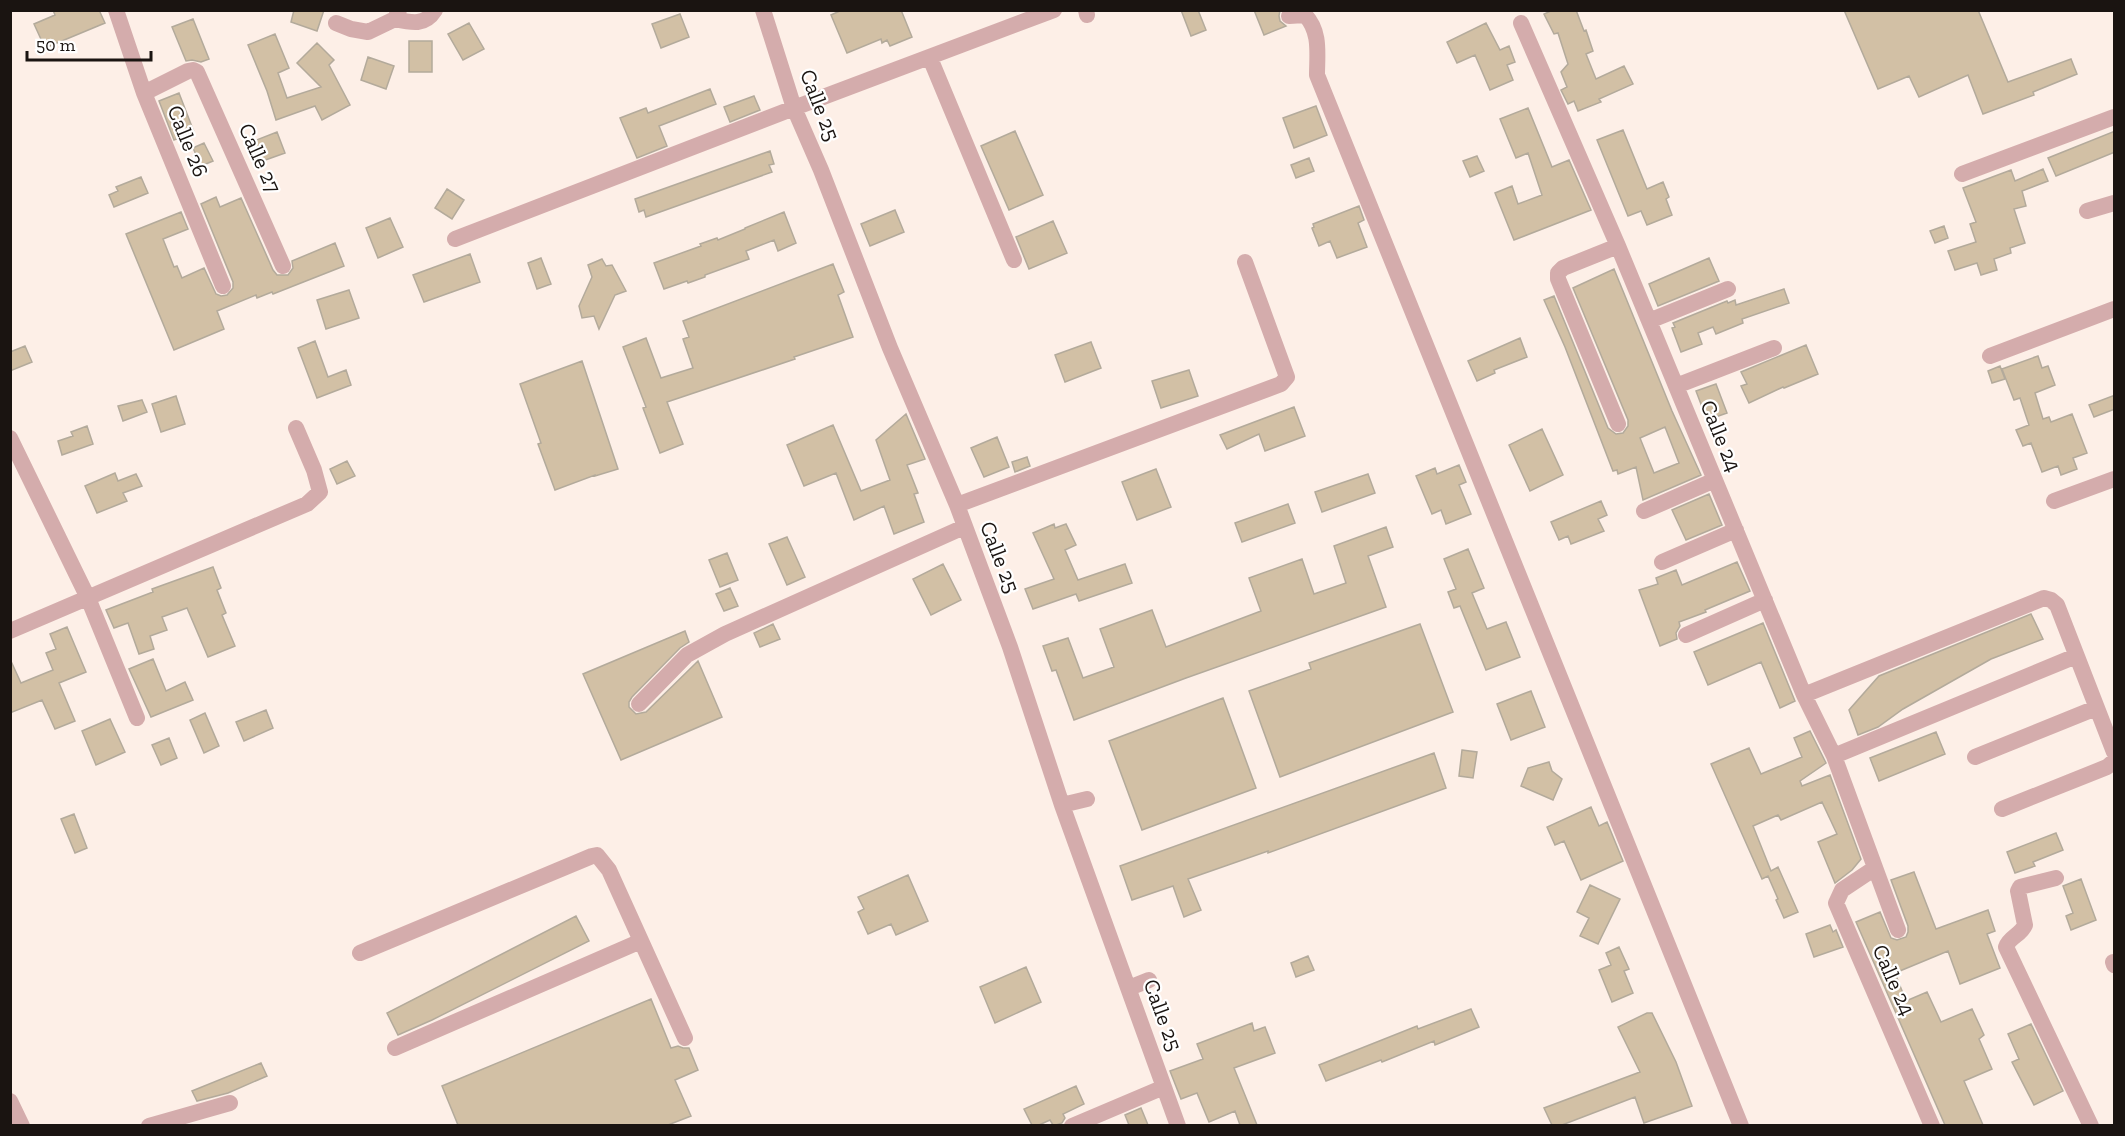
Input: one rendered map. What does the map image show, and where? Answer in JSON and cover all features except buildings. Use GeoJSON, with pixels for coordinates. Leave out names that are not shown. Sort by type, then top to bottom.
{"type":"FeatureCollection","features":[{"type":"Feature","properties":{"kind":"street","name":"Calle 26"},"geometry":{"type":"LineString","coordinates":[[116,10],[144,93],[223,286]]}},
{"type":"Feature","properties":{"kind":"street"},"geometry":{"type":"LineString","coordinates":[[336,23],[368,32],[397,15],[416,24],[422,22],[435,10]]}},
{"type":"Feature","properties":{"kind":"street","name":"Calle 25"},"geometry":{"type":"LineString","coordinates":[[763,10],[816,171],[883,351],[957,505],[1010,647],[1062,805],[1178,1125]]}},
{"type":"Feature","properties":{"kind":"street"},"geometry":{"type":"LineString","coordinates":[[455,239],[1054,10]]}},
{"type":"Feature","properties":{"kind":"street"},"geometry":{"type":"LineString","coordinates":[[1289,16],[1305,15],[1312,22],[1318,39],[1317,75],[1741,1125]]}},
{"type":"Feature","properties":{"kind":"street","name":"Calle 24"},"geometry":{"type":"LineString","coordinates":[[1521,22],[1618,246],[1804,695],[1834,756],[1898,930]]}},
{"type":"Feature","properties":{"kind":"street"},"geometry":{"type":"LineString","coordinates":[[930,58],[1014,260]]}},
{"type":"Feature","properties":{"kind":"street","name":"Calle 27"},"geometry":{"type":"LineString","coordinates":[[144,93],[193,70],[197,72],[283,266]]}},
{"type":"Feature","properties":{"kind":"street"},"geometry":{"type":"LineString","coordinates":[[1962,174],[2115,117]]}},
{"type":"Feature","properties":{"kind":"street"},"geometry":{"type":"LineString","coordinates":[[2087,211],[2115,203]]}},
{"type":"Feature","properties":{"kind":"street"},"geometry":{"type":"LineString","coordinates":[[1618,246],[1563,268],[1558,273],[1558,279],[1618,424]]}},
{"type":"Feature","properties":{"kind":"street"},"geometry":{"type":"LineString","coordinates":[[957,505],[1281,384],[1287,378],[1245,262]]}},
{"type":"Feature","properties":{"kind":"street"},"geometry":{"type":"LineString","coordinates":[[1649,321],[1728,289]]}},
{"type":"Feature","properties":{"kind":"street"},"geometry":{"type":"LineString","coordinates":[[1990,356],[2115,309]]}},
{"type":"Feature","properties":{"kind":"street"},"geometry":{"type":"LineString","coordinates":[[1676,386],[1774,348]]}},
{"type":"Feature","properties":{"kind":"street"},"geometry":{"type":"LineString","coordinates":[[10,631],[307,504],[320,492],[315,470],[296,428]]}},
{"type":"Feature","properties":{"kind":"street"},"geometry":{"type":"LineString","coordinates":[[10,438],[88,598],[137,718]]}},
{"type":"Feature","properties":{"kind":"street"},"geometry":{"type":"LineString","coordinates":[[2054,501],[2115,479]]}},
{"type":"Feature","properties":{"kind":"street"},"geometry":{"type":"LineString","coordinates":[[1644,511],[1715,480]]}},
{"type":"Feature","properties":{"kind":"street"},"geometry":{"type":"LineString","coordinates":[[639,704],[687,655],[725,634],[964,527]]}},
{"type":"Feature","properties":{"kind":"street"},"geometry":{"type":"LineString","coordinates":[[1662,562],[1736,530]]}},
{"type":"Feature","properties":{"kind":"street"},"geometry":{"type":"LineString","coordinates":[[1804,695],[2044,598],[2056,605],[2115,752]]}},
{"type":"Feature","properties":{"kind":"street"},"geometry":{"type":"LineString","coordinates":[[1686,635],[1765,600]]}},
{"type":"Feature","properties":{"kind":"street"},"geometry":{"type":"LineString","coordinates":[[1834,756],[2076,656]]}},
{"type":"Feature","properties":{"kind":"street"},"geometry":{"type":"LineString","coordinates":[[1975,757],[2096,708]]}},
{"type":"Feature","properties":{"kind":"street"},"geometry":{"type":"LineString","coordinates":[[2002,809],[2107,767],[2115,761]]}},
{"type":"Feature","properties":{"kind":"street"},"geometry":{"type":"LineString","coordinates":[[1062,805],[1087,799]]}},
{"type":"Feature","properties":{"kind":"street"},"geometry":{"type":"LineString","coordinates":[[360,952],[597,855],[609,870],[685,1038]]}},
{"type":"Feature","properties":{"kind":"street","name":"Calle 24"},"geometry":{"type":"LineString","coordinates":[[1875,868],[1842,890],[1836,903],[1932,1125]]}},
{"type":"Feature","properties":{"kind":"street"},"geometry":{"type":"LineString","coordinates":[[2056,879],[2020,887],[2018,891],[2025,926],[2008,942],[2006,947],[2091,1125]]}},
{"type":"Feature","properties":{"kind":"street"},"geometry":{"type":"LineString","coordinates":[[395,1048],[641,941]]}},
{"type":"Feature","properties":{"kind":"street"},"geometry":{"type":"LineString","coordinates":[[1129,988],[1149,980]]}},
{"type":"Feature","properties":{"kind":"street"},"geometry":{"type":"LineString","coordinates":[[1072,1125],[1164,1087]]}},
{"type":"Feature","properties":{"kind":"street"},"geometry":{"type":"LineString","coordinates":[[10,1101],[21,1125]]}},
{"type":"Feature","properties":{"kind":"street"},"geometry":{"type":"LineString","coordinates":[[149,1125],[230,1103]]}}]}
